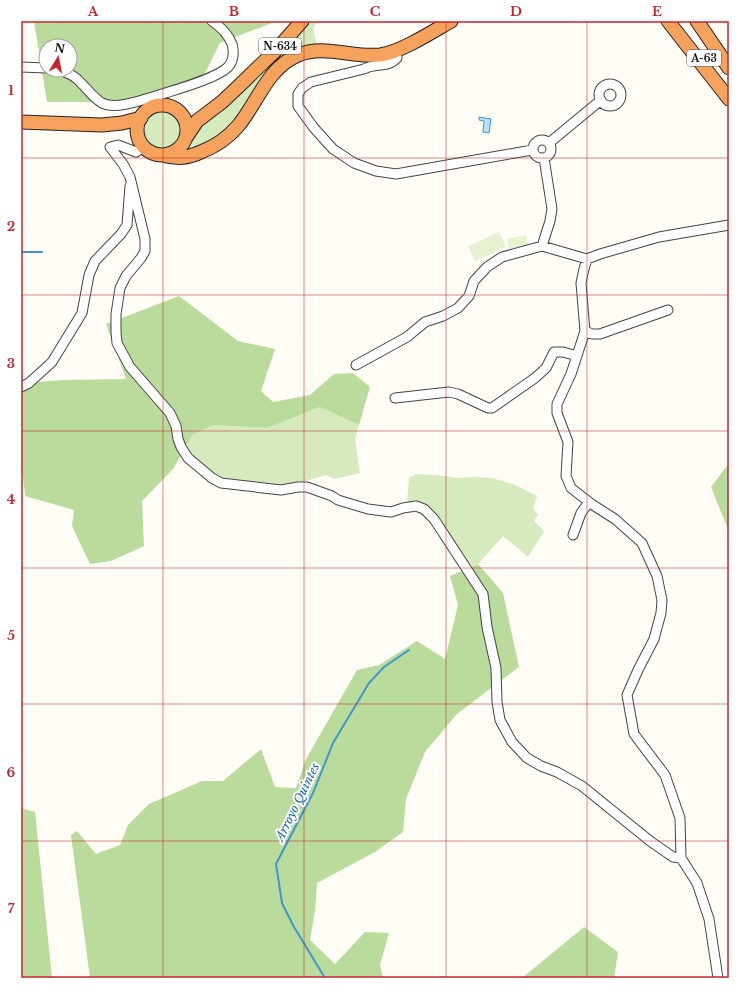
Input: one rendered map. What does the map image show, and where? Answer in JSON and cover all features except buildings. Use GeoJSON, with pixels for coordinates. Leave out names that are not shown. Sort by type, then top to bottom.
{"type":"FeatureCollection","features":[{"type":"Feature","properties":{"kind":"highway"},"geometry":{"type":"LineString","coordinates":[[257,69],[290,21]]}},
{"type":"Feature","properties":{"kind":"highway","name":"N-634"},"geometry":{"type":"LineString","coordinates":[[163,155],[172,153],[179,149],[196,121],[222,102],[257,69],[302,21]]}},
{"type":"Feature","properties":{"kind":"highway"},"geometry":{"type":"LineString","coordinates":[[102,125],[121,130],[141,142],[154,154],[174,158],[188,157],[213,147],[230,135],[244,119],[275,71],[297,56],[303,53],[319,51],[379,55],[396,50],[451,21]]}},
{"type":"Feature","properties":{"kind":"highway"},"geometry":{"type":"LineString","coordinates":[[668,21],[729,99]]}},
{"type":"Feature","properties":{"kind":"highway","name":"A-63"},"geometry":{"type":"LineString","coordinates":[[678,21],[729,96]]}},
{"type":"Feature","properties":{"kind":"highway","name":"A-63"},"geometry":{"type":"LineString","coordinates":[[697,21],[729,67]]}},
{"type":"Feature","properties":{"kind":"highway"},"geometry":{"type":"LineString","coordinates":[[702,21],[729,67]]}},
{"type":"Feature","properties":{"kind":"highway","name":"N-634"},"geometry":{"type":"LineString","coordinates":[[157,100],[176,109],[180,113],[197,113],[212,108]]}},
{"type":"Feature","properties":{"kind":"highway"},"geometry":{"type":"LineString","coordinates":[[141,142],[138,128],[141,118],[148,108],[157,100]]}},
{"type":"Feature","properties":{"kind":"highway"},"geometry":{"type":"LineString","coordinates":[[180,113],[185,119],[187,128],[186,139],[193,150],[200,152]]}},
{"type":"Feature","properties":{"kind":"highway"},"geometry":{"type":"LineString","coordinates":[[21,122],[102,125],[122,123],[141,118]]}},
{"type":"Feature","properties":{"kind":"street"},"geometry":{"type":"LineString","coordinates":[[75,78],[92,95],[103,103],[118,105],[142,100],[157,100],[215,76],[229,66],[234,52],[230,39],[222,27],[212,21]]}},
{"type":"Feature","properties":{"kind":"street"},"geometry":{"type":"LineString","coordinates":[[396,50],[398,58],[392,64],[370,66],[364,69],[310,82],[302,88],[298,94],[298,106],[314,128],[333,149],[354,163],[376,171],[396,174],[532,150]]}},
{"type":"Feature","properties":{"kind":"street"},"geometry":{"type":"LineString","coordinates":[[21,67],[38,68]]}},
{"type":"Feature","properties":{"kind":"street"},"geometry":{"type":"LineString","coordinates":[[549,143],[600,100]]}},
{"type":"Feature","properties":{"kind":"street"},"geometry":{"type":"LineString","coordinates":[[538,140],[545,140],[549,143],[551,151],[547,157],[537,158],[532,150],[533,145],[538,140]]}},
{"type":"Feature","properties":{"kind":"street"},"geometry":{"type":"LineString","coordinates":[[141,142],[136,152],[118,145],[110,147],[123,164],[130,177],[145,239],[145,251],[126,276],[120,288],[116,314],[116,332],[118,343],[130,367],[170,413],[176,426],[180,443],[188,458],[212,478],[221,483],[281,490],[298,486],[308,487],[332,496],[338,500],[368,509],[391,512],[416,506],[424,509],[434,519],[483,594],[487,627],[496,668],[497,702],[500,720],[512,742],[527,758],[582,786],[650,841],[673,857],[681,858]]}},
{"type":"Feature","properties":{"kind":"street"},"geometry":{"type":"LineString","coordinates":[[542,246],[550,221],[552,209],[544,158]]}},
{"type":"Feature","properties":{"kind":"street"},"geometry":{"type":"LineString","coordinates":[[21,387],[29,383],[52,362],[82,313],[89,274],[96,261],[121,234],[127,225],[130,177]]}},
{"type":"Feature","properties":{"kind":"street"},"geometry":{"type":"LineString","coordinates":[[356,365],[407,337],[424,322],[443,316],[458,308],[469,296],[474,282],[487,267],[502,257],[542,246],[587,259],[659,237],[729,225]]}},
{"type":"Feature","properties":{"kind":"street"},"geometry":{"type":"LineString","coordinates":[[587,259],[581,282],[585,331],[571,374],[557,404],[556,413],[568,442],[566,476],[571,488],[615,519],[642,543],[657,576],[662,600],[661,613],[654,639],[627,696],[634,734],[665,775],[680,818],[681,858],[697,883],[709,919],[718,978]]}},
{"type":"Feature","properties":{"kind":"street"},"geometry":{"type":"LineString","coordinates":[[585,331],[592,334],[600,334],[668,310]]}},
{"type":"Feature","properties":{"kind":"street"},"geometry":{"type":"LineString","coordinates":[[395,398],[450,392],[458,394],[488,408],[492,408],[535,378],[546,368],[554,352],[563,352],[577,356]]}},
{"type":"Feature","properties":{"kind":"street"},"geometry":{"type":"LineString","coordinates":[[573,534],[581,513],[589,502]]}},
{"type":"Feature","properties":{"kind":"green space"},"geometry":{"type":"Polygon","coordinates":[[[34,21],[277,21],[220,43],[204,75],[121,102],[47,102],[43,78],[78,78],[78,38],[38,38],[38,46],[34,21]]]}},
{"type":"Feature","properties":{"kind":"green space"},"geometry":{"type":"Polygon","coordinates":[[[309,21],[318,21],[313,28],[317,46],[306,47],[221,136],[196,148],[193,146],[190,141],[198,126],[260,76],[309,21]]]}},
{"type":"Feature","properties":{"kind":"green space"},"geometry":{"type":"Polygon","coordinates":[[[162,110],[170,112],[176,116],[180,122],[182,130],[180,138],[176,144],[170,148],[162,150],[154,148],[148,144],[144,138],[142,130],[144,122],[148,116],[154,112],[162,110]]]}},
{"type":"Feature","properties":{"kind":"green space"},"geometry":{"type":"Polygon","coordinates":[[[499,232],[506,247],[475,261],[468,246],[499,232]]]}},
{"type":"Feature","properties":{"kind":"green space"},"geometry":{"type":"Polygon","coordinates":[[[526,235],[528,245],[509,249],[507,239],[526,235]]]}},
{"type":"Feature","properties":{"kind":"green space"},"geometry":{"type":"Polygon","coordinates":[[[179,296],[238,341],[275,349],[261,391],[273,402],[310,395],[334,374],[353,373],[370,387],[359,425],[320,407],[267,428],[214,425],[193,434],[173,469],[142,501],[144,546],[111,561],[90,564],[72,526],[74,510],[25,496],[21,456],[21,383],[65,380],[126,379],[106,324],[179,296]]]}},
{"type":"Feature","properties":{"kind":"green space"},"geometry":{"type":"Polygon","coordinates":[[[320,407],[359,425],[355,440],[360,473],[334,479],[326,475],[282,488],[236,482],[219,477],[212,473],[195,459],[185,448],[193,434],[214,425],[267,428],[320,407]]]}},
{"type":"Feature","properties":{"kind":"green space"},"geometry":{"type":"Polygon","coordinates":[[[729,463],[729,532],[711,487],[729,463]]]}},
{"type":"Feature","properties":{"kind":"green space"},"geometry":{"type":"Polygon","coordinates":[[[416,474],[457,478],[492,478],[513,484],[537,496],[533,508],[538,515],[534,521],[544,531],[528,557],[503,536],[478,564],[470,567],[437,517],[409,504],[407,501],[409,478],[416,474]]]}},
{"type":"Feature","properties":{"kind":"green space"},"geometry":{"type":"Polygon","coordinates":[[[478,564],[503,593],[519,667],[457,714],[425,752],[406,799],[403,832],[375,852],[317,883],[315,910],[310,940],[335,964],[365,932],[389,933],[380,965],[383,978],[90,978],[71,835],[77,831],[96,854],[120,845],[128,825],[149,804],[202,781],[223,781],[261,749],[275,787],[296,788],[306,759],[357,670],[379,665],[417,641],[445,659],[458,605],[450,576],[478,564]]]}},
{"type":"Feature","properties":{"kind":"green space"},"geometry":{"type":"Polygon","coordinates":[[[21,808],[35,812],[52,978],[21,978],[21,808]]]}},
{"type":"Feature","properties":{"kind":"green space"},"geometry":{"type":"Polygon","coordinates":[[[584,927],[618,952],[614,978],[522,978],[584,927]]]}},
{"type":"Feature","properties":{"kind":"water"},"geometry":{"type":"Polygon","coordinates":[[[479,117],[491,119],[489,133],[483,132],[484,121],[479,120],[479,117]]]}},
{"type":"Feature","properties":{"kind":"waterway"},"geometry":{"type":"LineString","coordinates":[[21,252],[42,252]]}},
{"type":"Feature","properties":{"kind":"waterway","name":"Arroyo Quintes"},"geometry":{"type":"LineString","coordinates":[[325,978],[294,927],[282,903],[276,864],[313,793],[333,743],[369,683],[384,667],[409,650]]}}]}
